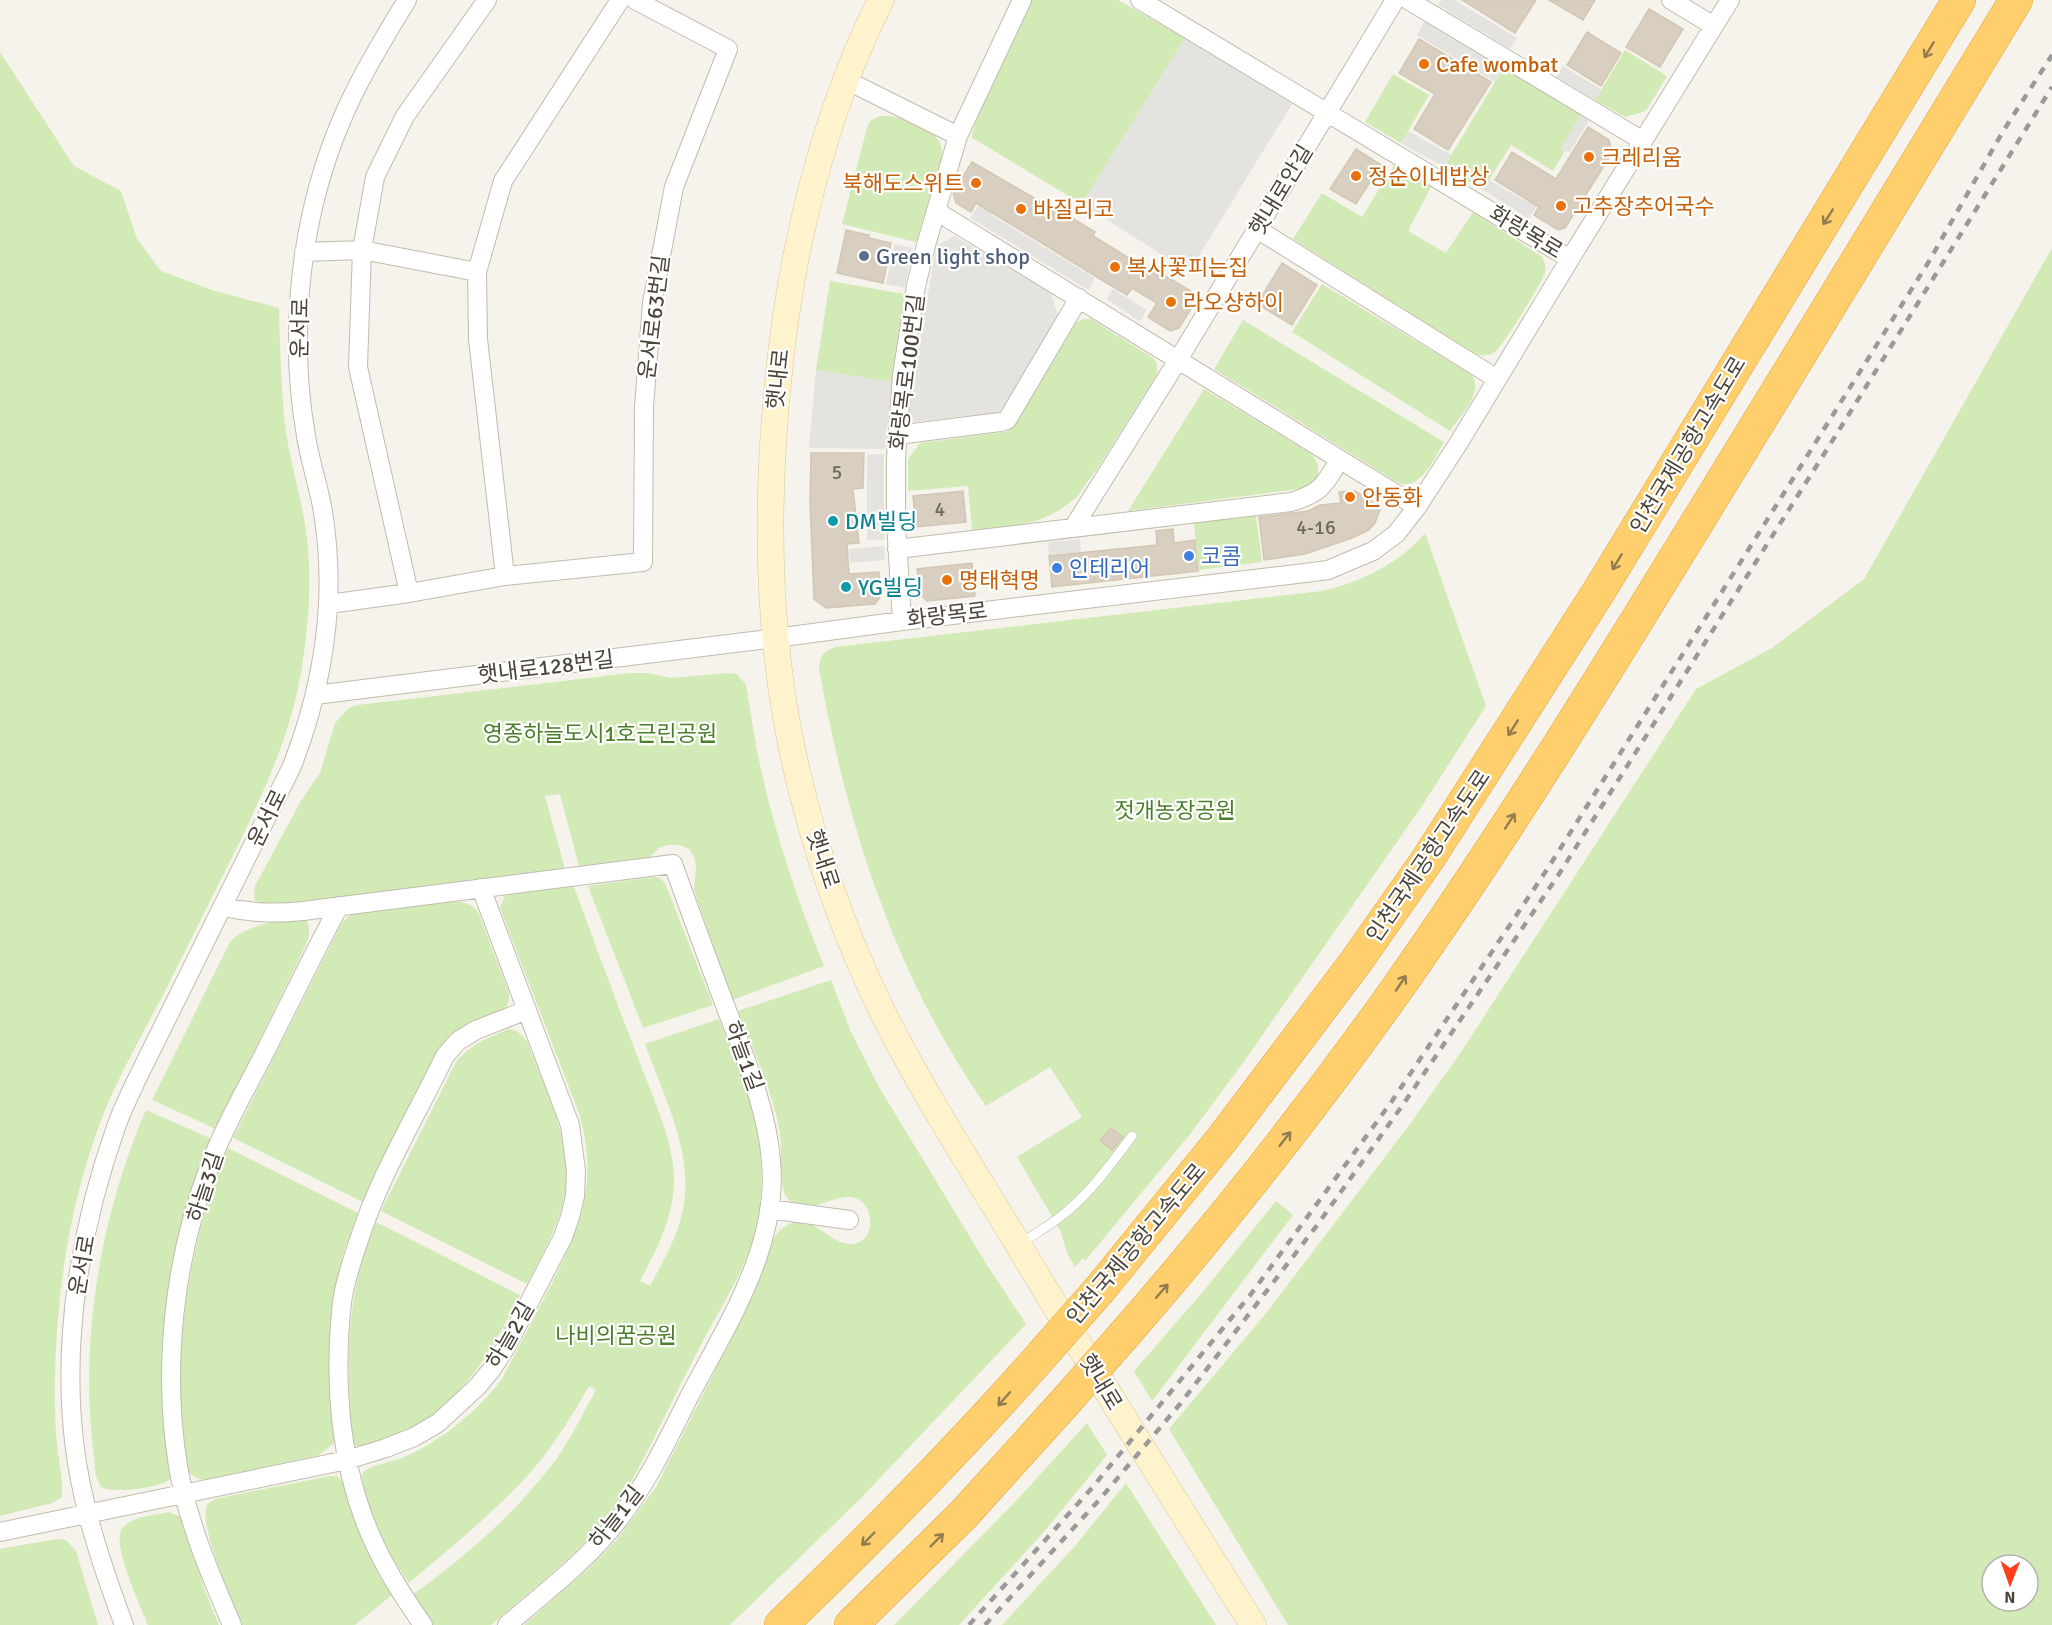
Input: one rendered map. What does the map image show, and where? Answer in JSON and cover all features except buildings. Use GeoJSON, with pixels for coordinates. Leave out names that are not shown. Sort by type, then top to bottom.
{"type":"FeatureCollection","features":[{"type":"Feature","properties":{"kind":"highway","name":"인천국제공항고속도로"},"geometry":{"type":"LineString","coordinates":[[781,1625],[991,1413],[1100,1289],[1223,1138],[1355,963],[1428,859],[1601,588],[1959,0]]}},
{"type":"Feature","properties":{"kind":"highway"},"geometry":{"type":"LineString","coordinates":[[851,1625],[964,1514],[1177,1274],[1324,1088],[1394,994],[1570,729],[2016,0]]}},
{"type":"Feature","properties":{"kind":"main road","name":"햇내로"},"geometry":{"type":"LineString","coordinates":[[881,0],[846,80],[808,201],[785,318],[773,430],[772,566],[776,638],[781,687],[800,783],[853,948],[915,1074],[1150,1461],[1253,1625]]}},
{"type":"Feature","properties":{"kind":"street","name":"운서로"},"geometry":{"type":"LineString","coordinates":[[124,1625],[88,1515],[74,1440],[71,1348],[82,1254],[92,1207],[117,1125],[138,1077],[292,766],[306,731],[323,658],[329,604],[328,553],[301,398],[298,346],[304,252],[321,178],[336,134],[367,68],[407,0]]}},
{"type":"Feature","properties":{"kind":"street"},"geometry":{"type":"LineString","coordinates":[[409,593],[358,367],[362,250],[375,177],[405,116],[487,0]]}},
{"type":"Feature","properties":{"kind":"street"},"geometry":{"type":"LineString","coordinates":[[505,576],[478,339],[477,272],[503,181],[620,0]]}},
{"type":"Feature","properties":{"kind":"street","name":"운서로63번길"},"geometry":{"type":"LineString","coordinates":[[329,604],[505,576],[643,562],[644,407],[652,303],[675,187],[728,49],[635,0]]}},
{"type":"Feature","properties":{"kind":"street","name":"화랑목로100번길"},"geometry":{"type":"LineString","coordinates":[[902,621],[897,549],[897,435],[916,286],[958,136],[1022,0]]}},
{"type":"Feature","properties":{"kind":"street"},"geometry":{"type":"LineString","coordinates":[[1140,0],[1328,111]]}},
{"type":"Feature","properties":{"kind":"street","name":"햇내로안길"},"geometry":{"type":"LineString","coordinates":[[1073,528],[1178,360],[1395,0]]}},
{"type":"Feature","properties":{"kind":"street"},"geometry":{"type":"LineString","coordinates":[[1408,0],[1643,141]]}},
{"type":"Feature","properties":{"kind":"street"},"geometry":{"type":"LineString","coordinates":[[1671,0],[1714,26]]}},
{"type":"Feature","properties":{"kind":"street","name":"화랑목로"},"geometry":{"type":"LineString","coordinates":[[776,638],[1328,570],[1372,551],[1396,534],[1441,471],[1730,0]]}},
{"type":"Feature","properties":{"kind":"street"},"geometry":{"type":"LineString","coordinates":[[846,80],[958,136]]}},
{"type":"Feature","properties":{"kind":"street","name":"화랑목로"},"geometry":{"type":"LineString","coordinates":[[1328,111],[1570,258]]}},
{"type":"Feature","properties":{"kind":"street"},"geometry":{"type":"LineString","coordinates":[[936,211],[1417,507]]}},
{"type":"Feature","properties":{"kind":"street"},"geometry":{"type":"LineString","coordinates":[[1257,230],[1497,379]]}},
{"type":"Feature","properties":{"kind":"street"},"geometry":{"type":"LineString","coordinates":[[304,252],[362,250],[477,272]]}},
{"type":"Feature","properties":{"kind":"street"},"geometry":{"type":"LineString","coordinates":[[897,435],[1000,423],[1007,420],[1079,298]]}},
{"type":"Feature","properties":{"kind":"street"},"geometry":{"type":"LineString","coordinates":[[897,549],[1292,502],[1319,491],[1339,460]]}},
{"type":"Feature","properties":{"kind":"street","name":"햇내로128번길"},"geometry":{"type":"LineString","coordinates":[[315,695],[776,638]]}},
{"type":"Feature","properties":{"kind":"street","name":"하늘1길"},"geometry":{"type":"LineString","coordinates":[[224,906],[250,913],[272,914],[673,864],[764,1115],[772,1163],[769,1209],[756,1262],[740,1299],[639,1491],[619,1520],[595,1547],[507,1625]]}},
{"type":"Feature","properties":{"kind":"street","name":"하늘2길"},"geometry":{"type":"LineString","coordinates":[[0,1532],[347,1460],[386,1448],[414,1437],[438,1423],[477,1388],[492,1369],[506,1347],[563,1237],[575,1196],[575,1151],[563,1105],[481,888]]}},
{"type":"Feature","properties":{"kind":"street","name":"하늘3길"},"geometry":{"type":"LineString","coordinates":[[232,1625],[191,1519],[178,1467],[171,1366],[174,1315],[195,1210],[211,1162],[232,1114],[339,906]]}},
{"type":"Feature","properties":{"kind":"street"},"geometry":{"type":"LineString","coordinates":[[423,1625],[389,1572],[375,1545],[353,1484],[347,1460],[340,1388],[343,1300],[367,1220],[379,1189],[445,1056],[458,1041],[476,1030],[527,1010]]}},
{"type":"Feature","properties":{"kind":"street"},"geometry":{"type":"LineString","coordinates":[[769,1209],[849,1220]]}},
{"type":"Feature","properties":{"kind":"lane"},"geometry":{"type":"LineString","coordinates":[[1018,1245],[1076,1204],[1132,1136]]}},
{"type":"Feature","properties":{"kind":"green space"},"geometry":{"type":"Polygon","coordinates":[[[1032,0],[1118,0],[1185,38],[1082,204],[971,137],[977,117],[1032,0]]]}},
{"type":"Feature","properties":{"kind":"green space"},"geometry":{"type":"Polygon","coordinates":[[[1625,50],[1667,76],[1647,109],[1625,117],[1595,100],[1625,50]]]}},
{"type":"Feature","properties":{"kind":"green space"},"geometry":{"type":"Polygon","coordinates":[[[0,52],[74,166],[121,191],[137,239],[161,271],[215,291],[279,308],[286,433],[305,524],[309,580],[308,618],[301,673],[285,737],[242,837],[119,1080],[96,1134],[77,1200],[64,1267],[55,1369],[55,1416],[62,1497],[52,1503],[0,1516],[0,52]]]}},
{"type":"Feature","properties":{"kind":"green space"},"geometry":{"type":"Polygon","coordinates":[[[1504,67],[1582,114],[1561,148],[1565,151],[1553,171],[1511,145],[1483,190],[1444,167],[1504,67]]]}},
{"type":"Feature","properties":{"kind":"green space"},"geometry":{"type":"Polygon","coordinates":[[[1393,74],[1429,95],[1401,143],[1365,122],[1393,74]]]}},
{"type":"Feature","properties":{"kind":"green space"},"geometry":{"type":"Polygon","coordinates":[[[880,116],[895,117],[921,127],[935,136],[941,146],[941,160],[916,242],[842,224],[867,128],[870,121],[880,116]]]}},
{"type":"Feature","properties":{"kind":"green space"},"geometry":{"type":"Polygon","coordinates":[[[1394,165],[1431,187],[1408,231],[1446,253],[1473,212],[1542,257],[1545,272],[1541,281],[1513,327],[1493,353],[1479,355],[1473,353],[1293,239],[1322,193],[1362,217],[1394,165]]]}},
{"type":"Feature","properties":{"kind":"green space"},"geometry":{"type":"Polygon","coordinates":[[[2052,248],[2052,1625],[1288,1625],[1169,1429],[1267,1312],[1410,1124],[1461,1052],[1696,689],[1772,648],[1864,579],[2052,248]]]}},
{"type":"Feature","properties":{"kind":"green space"},"geometry":{"type":"Polygon","coordinates":[[[830,281],[904,294],[892,382],[816,370],[830,281]]]}},
{"type":"Feature","properties":{"kind":"green space"},"geometry":{"type":"Polygon","coordinates":[[[1322,284],[1472,375],[1475,382],[1473,397],[1450,431],[1292,332],[1322,284]]]}},
{"type":"Feature","properties":{"kind":"green space"},"geometry":{"type":"Polygon","coordinates":[[[1084,319],[1091,319],[1153,358],[1157,368],[1156,376],[1076,498],[1058,511],[1039,520],[1014,526],[972,530],[968,486],[908,491],[908,459],[920,443],[1004,432],[1014,427],[1073,327],[1084,319]]]}},
{"type":"Feature","properties":{"kind":"green space"},"geometry":{"type":"Polygon","coordinates":[[[1243,320],[1444,442],[1427,470],[1415,481],[1400,484],[1214,369],[1243,320]]]}},
{"type":"Feature","properties":{"kind":"green space"},"geometry":{"type":"Polygon","coordinates":[[[1204,389],[1312,454],[1318,465],[1318,477],[1308,487],[1300,489],[1128,511],[1204,389]]]}},
{"type":"Feature","properties":{"kind":"green space"},"geometry":{"type":"Polygon","coordinates":[[[1256,516],[1262,562],[1199,570],[1194,523],[1256,516]]]}},
{"type":"Feature","properties":{"kind":"green space","name":"젓개농장공원"},"geometry":{"type":"Polygon","coordinates":[[[1425,533],[1486,706],[1422,806],[1245,1060],[1191,1133],[1085,1261],[1083,1258],[1075,1267],[1068,1255],[1060,1230],[1017,1157],[1082,1117],[1050,1067],[986,1106],[954,1056],[925,1005],[900,951],[860,840],[830,726],[819,668],[820,660],[825,652],[835,647],[1322,591],[1365,577],[1391,563],[1425,533]]]}},
{"type":"Feature","properties":{"kind":"green space","name":"영종하늘도시1호근린공원"},"geometry":{"type":"Polygon","coordinates":[[[646,673],[672,678],[726,673],[736,674],[746,684],[753,729],[774,823],[797,895],[824,966],[732,1000],[694,890],[696,868],[695,859],[690,850],[680,845],[668,845],[659,848],[649,858],[579,866],[560,794],[545,796],[565,869],[278,906],[259,903],[254,899],[255,886],[301,801],[320,773],[335,723],[349,708],[358,705],[646,673]]]}},
{"type":"Feature","properties":{"kind":"green space"},"geometry":{"type":"Polygon","coordinates":[[[660,878],[665,883],[713,1005],[643,1028],[588,886],[660,878]]]}},
{"type":"Feature","properties":{"kind":"green space","name":"나비의꿈공원"},"geometry":{"type":"Polygon","coordinates":[[[574,887],[661,1117],[673,1164],[673,1193],[668,1220],[640,1281],[650,1286],[664,1260],[679,1224],[685,1193],[685,1171],[676,1128],[645,1044],[719,1019],[744,1082],[758,1132],[761,1178],[757,1226],[741,1271],[645,1456],[620,1499],[600,1525],[555,1570],[491,1625],[432,1625],[413,1594],[469,1551],[522,1501],[552,1465],[570,1438],[596,1390],[589,1386],[557,1438],[521,1483],[409,1583],[378,1532],[367,1503],[362,1474],[370,1468],[409,1455],[435,1440],[471,1413],[502,1379],[568,1249],[583,1208],[587,1165],[580,1116],[500,908],[505,896],[513,893],[574,887]]]}},
{"type":"Feature","properties":{"kind":"green space"},"geometry":{"type":"Polygon","coordinates":[[[454,901],[468,904],[478,912],[509,993],[509,1000],[501,1011],[474,1021],[446,1039],[414,1097],[363,1202],[233,1138],[342,923],[357,912],[454,901]]]}},
{"type":"Feature","properties":{"kind":"green space"},"geometry":{"type":"Polygon","coordinates":[[[299,918],[307,921],[309,928],[305,947],[216,1129],[152,1100],[230,942],[236,936],[252,928],[299,918]]]}},
{"type":"Feature","properties":{"kind":"green space"},"geometry":{"type":"Polygon","coordinates":[[[831,980],[851,1032],[879,1087],[987,1265],[1026,1324],[860,1499],[730,1625],[524,1625],[616,1541],[656,1487],[755,1292],[774,1237],[785,1226],[796,1222],[806,1222],[832,1238],[851,1244],[865,1238],[869,1231],[870,1215],[862,1202],[855,1198],[838,1198],[811,1206],[802,1206],[786,1196],[782,1184],[781,1139],[777,1117],[762,1071],[738,1011],[831,980]]]}},
{"type":"Feature","properties":{"kind":"green space"},"geometry":{"type":"Polygon","coordinates":[[[509,1029],[517,1031],[527,1041],[555,1112],[566,1168],[566,1186],[560,1212],[551,1236],[527,1284],[381,1211],[456,1062],[474,1046],[509,1029]]]}},
{"type":"Feature","properties":{"kind":"green space"},"geometry":{"type":"Polygon","coordinates":[[[146,1110],[212,1139],[198,1170],[185,1212],[171,1478],[158,1485],[115,1490],[101,1487],[96,1477],[89,1395],[92,1322],[96,1285],[111,1214],[120,1179],[146,1110]]]}},
{"type":"Feature","properties":{"kind":"green space"},"geometry":{"type":"Polygon","coordinates":[[[228,1148],[358,1213],[343,1254],[335,1297],[335,1437],[333,1444],[319,1455],[205,1480],[191,1474],[184,1461],[180,1393],[181,1357],[188,1286],[195,1250],[215,1181],[228,1148]]]}},
{"type":"Feature","properties":{"kind":"green space"},"geometry":{"type":"Polygon","coordinates":[[[1276,1201],[1293,1215],[1152,1401],[1134,1371],[1202,1293],[1276,1201]]]}},
{"type":"Feature","properties":{"kind":"green space"},"geometry":{"type":"Polygon","coordinates":[[[376,1222],[520,1295],[482,1362],[450,1401],[431,1417],[409,1430],[373,1444],[358,1446],[354,1445],[352,1440],[350,1412],[350,1329],[358,1275],[376,1222]]]}},
{"type":"Feature","properties":{"kind":"green space"},"geometry":{"type":"Polygon","coordinates":[[[1087,1423],[1107,1455],[1042,1534],[959,1625],[894,1625],[1016,1501],[1087,1423]]]}},
{"type":"Feature","properties":{"kind":"green space"},"geometry":{"type":"Polygon","coordinates":[[[337,1476],[345,1484],[363,1542],[392,1595],[355,1625],[241,1625],[208,1532],[206,1509],[208,1505],[219,1498],[337,1476]]]}},
{"type":"Feature","properties":{"kind":"green space"},"geometry":{"type":"Polygon","coordinates":[[[1126,1483],[1216,1625],[1002,1625],[1075,1546],[1126,1483]]]}},
{"type":"Feature","properties":{"kind":"green space"},"geometry":{"type":"Polygon","coordinates":[[[169,1512],[181,1517],[185,1523],[205,1591],[219,1625],[148,1625],[128,1576],[120,1548],[120,1536],[122,1529],[131,1521],[169,1512]]]}},
{"type":"Feature","properties":{"kind":"green space"},"geometry":{"type":"Polygon","coordinates":[[[57,1539],[66,1540],[76,1551],[98,1625],[0,1625],[0,1549],[57,1539]]]}},
{"type":"Feature","properties":{"kind":"shaded area"},"geometry":{"type":"Polygon","coordinates":[[[1441,0],[1455,0],[1517,38],[1510,49],[1438,5],[1441,0]]]}},
{"type":"Feature","properties":{"kind":"shaded area"},"geometry":{"type":"Polygon","coordinates":[[[1425,21],[1504,67],[1495,82],[1417,35],[1425,21]]]}},
{"type":"Feature","properties":{"kind":"shaded area"},"geometry":{"type":"Polygon","coordinates":[[[1185,38],[1292,104],[1189,272],[1082,204],[1185,38]]]}},
{"type":"Feature","properties":{"kind":"shaded area"},"geometry":{"type":"Polygon","coordinates":[[[1563,66],[1602,90],[1595,100],[1556,77],[1563,66]]]}},
{"type":"Feature","properties":{"kind":"shaded area"},"geometry":{"type":"Polygon","coordinates":[[[1582,114],[1590,119],[1569,153],[1561,148],[1582,114]]]}},
{"type":"Feature","properties":{"kind":"shaded area"},"geometry":{"type":"Polygon","coordinates":[[[1408,131],[1451,155],[1444,167],[1401,143],[1408,131]]]}},
{"type":"Feature","properties":{"kind":"shaded area"},"geometry":{"type":"Polygon","coordinates":[[[1545,172],[1554,178],[1529,219],[1483,190],[1489,180],[1527,202],[1545,172]]]}},
{"type":"Feature","properties":{"kind":"shaded area"},"geometry":{"type":"Polygon","coordinates":[[[986,194],[999,202],[991,215],[1095,278],[1088,290],[970,218],[986,194]]]}},
{"type":"Feature","properties":{"kind":"shaded area"},"geometry":{"type":"Polygon","coordinates":[[[954,236],[1051,293],[1058,316],[1003,410],[996,413],[914,422],[910,419],[908,408],[936,249],[938,245],[954,236]]]}},
{"type":"Feature","properties":{"kind":"shaded area"},"geometry":{"type":"Polygon","coordinates":[[[895,244],[913,248],[905,288],[886,284],[895,244]]]}},
{"type":"Feature","properties":{"kind":"shaded area"},"geometry":{"type":"Polygon","coordinates":[[[1113,289],[1147,310],[1140,321],[1106,299],[1113,289]]]}},
{"type":"Feature","properties":{"kind":"shaded area"},"geometry":{"type":"Polygon","coordinates":[[[816,370],[892,382],[885,449],[809,448],[816,370]]]}},
{"type":"Feature","properties":{"kind":"shaded area"},"geometry":{"type":"Polygon","coordinates":[[[867,454],[884,454],[884,540],[867,540],[867,454]]]}},
{"type":"Feature","properties":{"kind":"shaded area"},"geometry":{"type":"Polygon","coordinates":[[[1080,539],[1081,552],[1049,555],[1048,542],[1080,539]]]}},
{"type":"Feature","properties":{"kind":"shaded area"},"geometry":{"type":"Polygon","coordinates":[[[884,546],[885,560],[850,563],[849,549],[884,546]]]}},
{"type":"Feature","properties":{"kind":"railway"},"geometry":{"type":"LineString","coordinates":[[969,1625],[1091,1489],[1251,1294],[1392,1101],[1548,868],[1928,263],[2002,133],[2052,55]]}},
{"type":"Feature","properties":{"kind":"railway"},"geometry":{"type":"LineString","coordinates":[[985,1625],[1100,1499],[1180,1404],[1318,1224],[1402,1106],[1559,874],[2052,87]]}},
{"type":"Feature","properties":{"kind":"place","name":"Cafe wombat"},"geometry":{"type":"Point","coordinates":[1424,64]}},
{"type":"Feature","properties":{"kind":"place","name":"크레리움"},"geometry":{"type":"Point","coordinates":[1589,157]}},
{"type":"Feature","properties":{"kind":"place","name":"정순이네밥상"},"geometry":{"type":"Point","coordinates":[1356,176]}},
{"type":"Feature","properties":{"kind":"place","name":"북해도스위트"},"geometry":{"type":"Point","coordinates":[976,183]}},
{"type":"Feature","properties":{"kind":"place","name":"고추장추어국수"},"geometry":{"type":"Point","coordinates":[1561,206]}},
{"type":"Feature","properties":{"kind":"place","name":"바질리코"},"geometry":{"type":"Point","coordinates":[1021,209]}},
{"type":"Feature","properties":{"kind":"place","name":"Green light shop"},"geometry":{"type":"Point","coordinates":[864,256]}},
{"type":"Feature","properties":{"kind":"place","name":"복사꽃피는집"},"geometry":{"type":"Point","coordinates":[1115,267]}},
{"type":"Feature","properties":{"kind":"place","name":"라오샹하이"},"geometry":{"type":"Point","coordinates":[1171,302]}},
{"type":"Feature","properties":{"kind":"place","name":"안동화"},"geometry":{"type":"Point","coordinates":[1350,497]}},
{"type":"Feature","properties":{"kind":"place","name":"DM빌딩"},"geometry":{"type":"Point","coordinates":[833,521]}},
{"type":"Feature","properties":{"kind":"place","name":"코콤"},"geometry":{"type":"Point","coordinates":[1189,556]}},
{"type":"Feature","properties":{"kind":"place","name":"인테리어"},"geometry":{"type":"Point","coordinates":[1057,568]}},
{"type":"Feature","properties":{"kind":"place","name":"명태혁명"},"geometry":{"type":"Point","coordinates":[947,580]}},
{"type":"Feature","properties":{"kind":"place","name":"YG빌딩"},"geometry":{"type":"Point","coordinates":[846,587]}}]}
